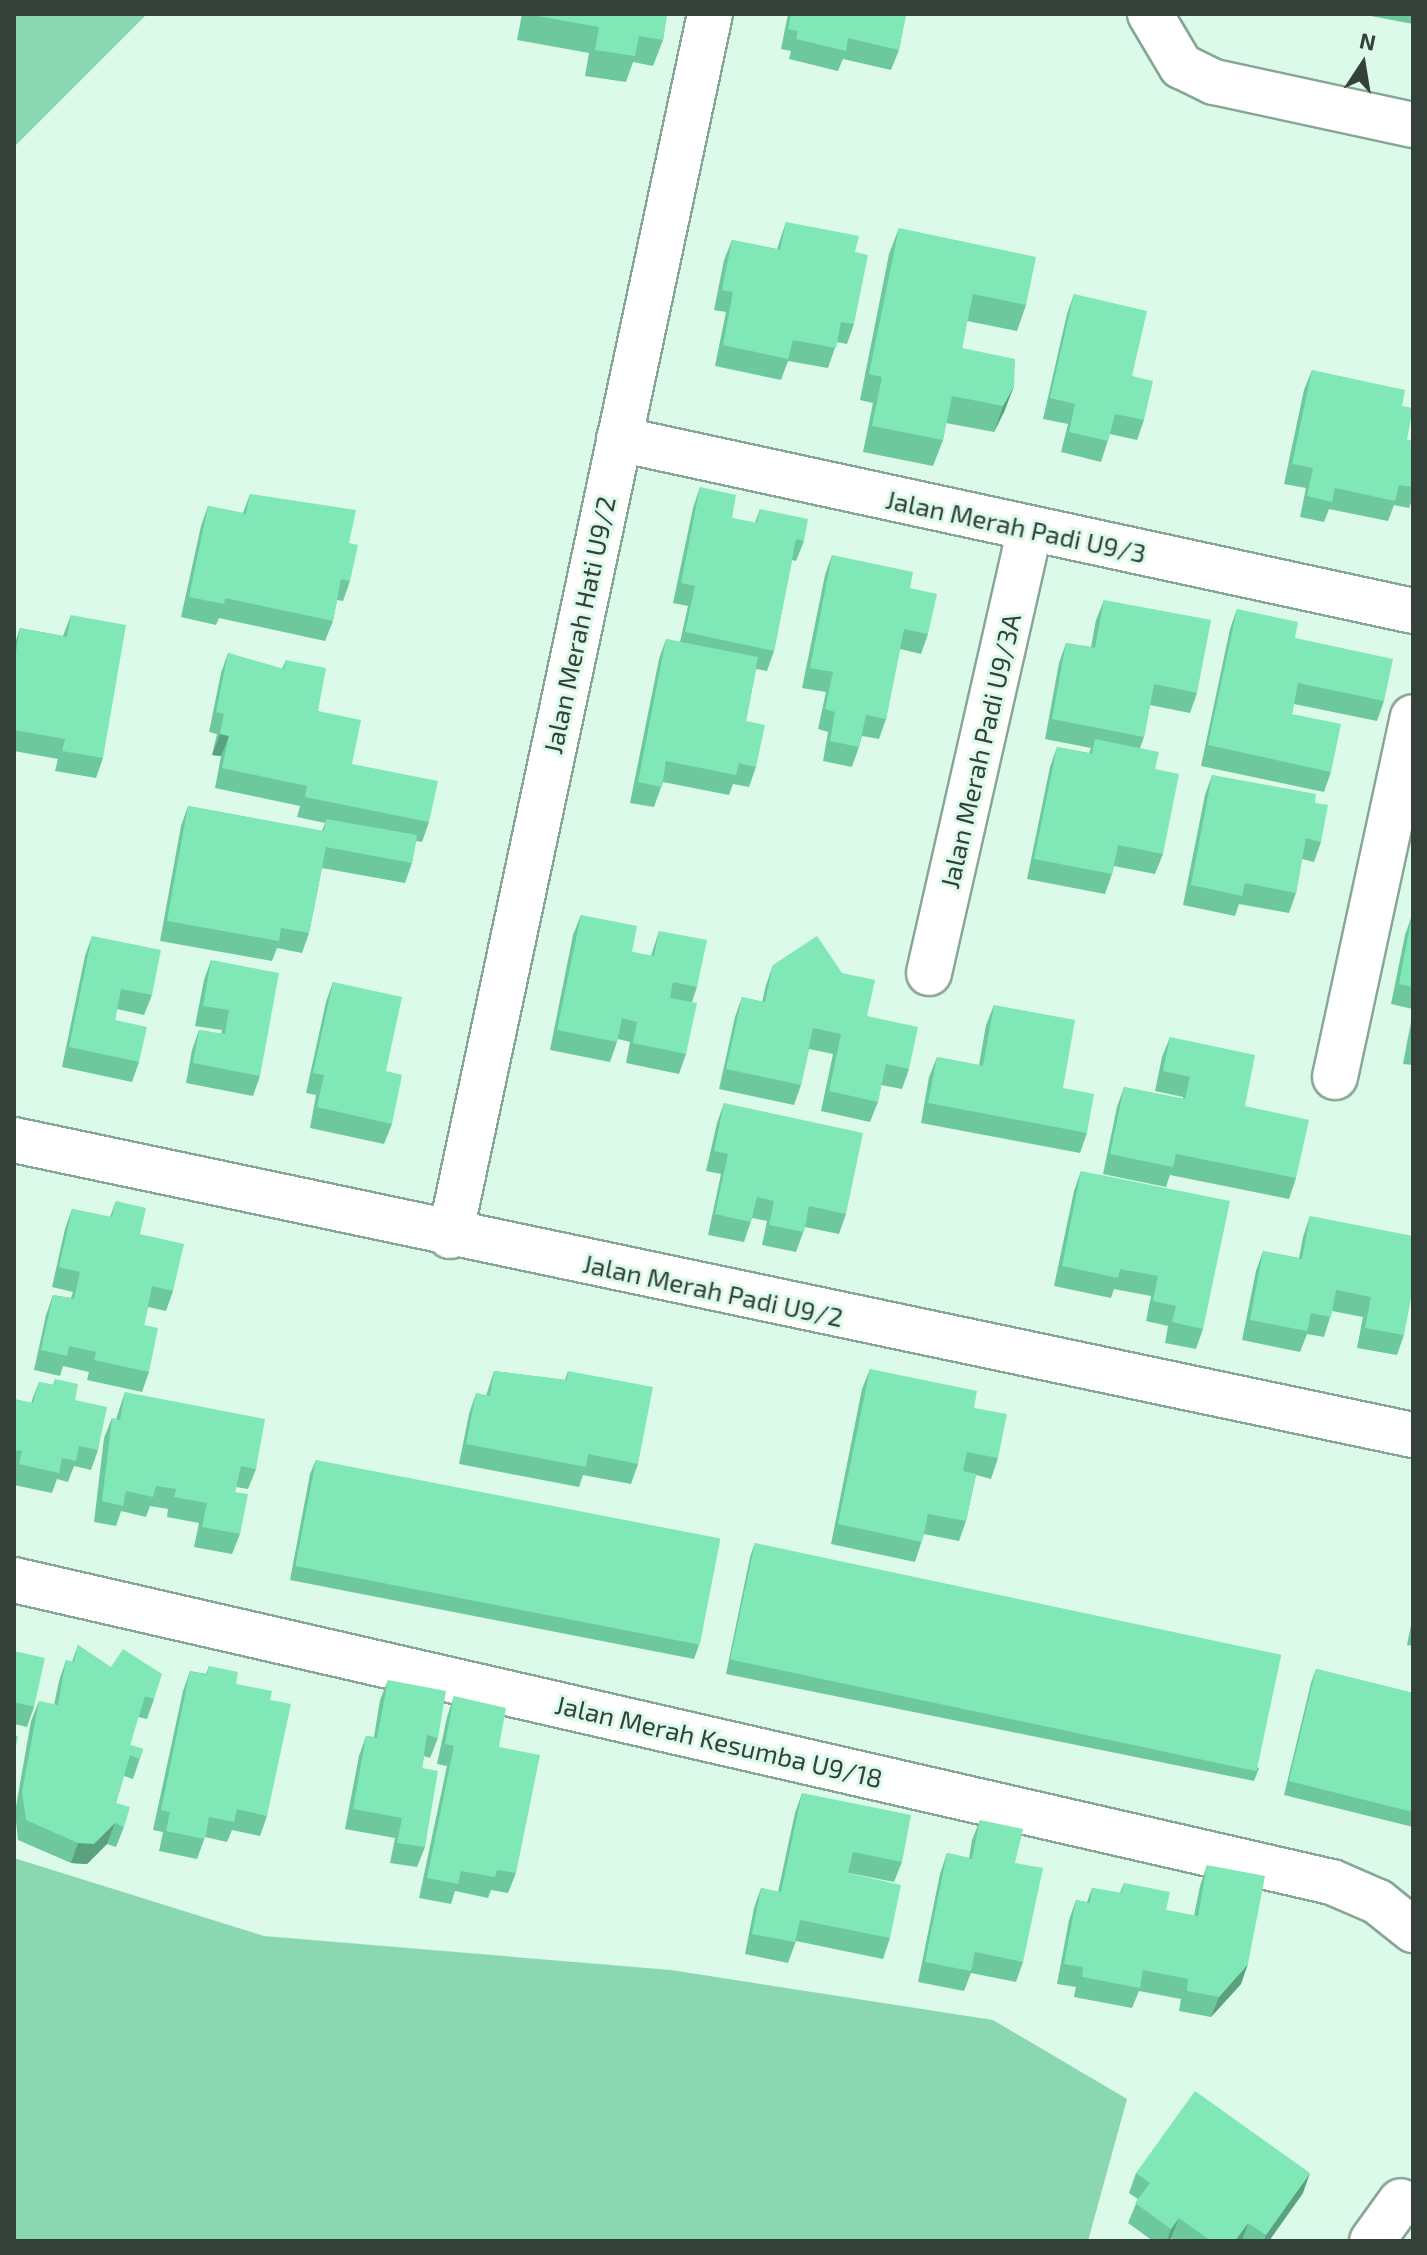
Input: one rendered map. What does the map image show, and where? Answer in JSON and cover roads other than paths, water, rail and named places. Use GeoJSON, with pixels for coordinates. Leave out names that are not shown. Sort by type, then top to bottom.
{"type":"FeatureCollection","features":[{"type":"Feature","properties":{"kind":"street","name":"Jalan Merah Hati U9/2"},"geometry":{"type":"LineString","coordinates":[[450,1236],[710,14]]}},
{"type":"Feature","properties":{"kind":"street"},"geometry":{"type":"LineString","coordinates":[[1150,14],[1181,66],[1214,82],[1413,125]]}},
{"type":"Feature","properties":{"kind":"street","name":"Jalan Merah Padi U9/3"},"geometry":{"type":"LineString","coordinates":[[619,439],[1413,611]]}},
{"type":"Feature","properties":{"kind":"street","name":"Jalan Merah Padi U9/3A"},"geometry":{"type":"LineString","coordinates":[[929,973],[1030,529]]}},
{"type":"Feature","properties":{"kind":"street"},"geometry":{"type":"LineString","coordinates":[[1335,1077],[1413,717]]}},
{"type":"Feature","properties":{"kind":"street","name":"Jalan Merah Padi U9/2"},"geometry":{"type":"LineString","coordinates":[[14,1140],[450,1236],[1413,1435]]}},
{"type":"Feature","properties":{"kind":"street","name":"Jalan Merah Kesumba U9/18"},"geometry":{"type":"LineString","coordinates":[[14,1580],[1332,1882],[1378,1902],[1413,1930]]}},
{"type":"Feature","properties":{"kind":"street"},"geometry":{"type":"LineString","coordinates":[[1372,2241],[1401,2201]]}}]}
